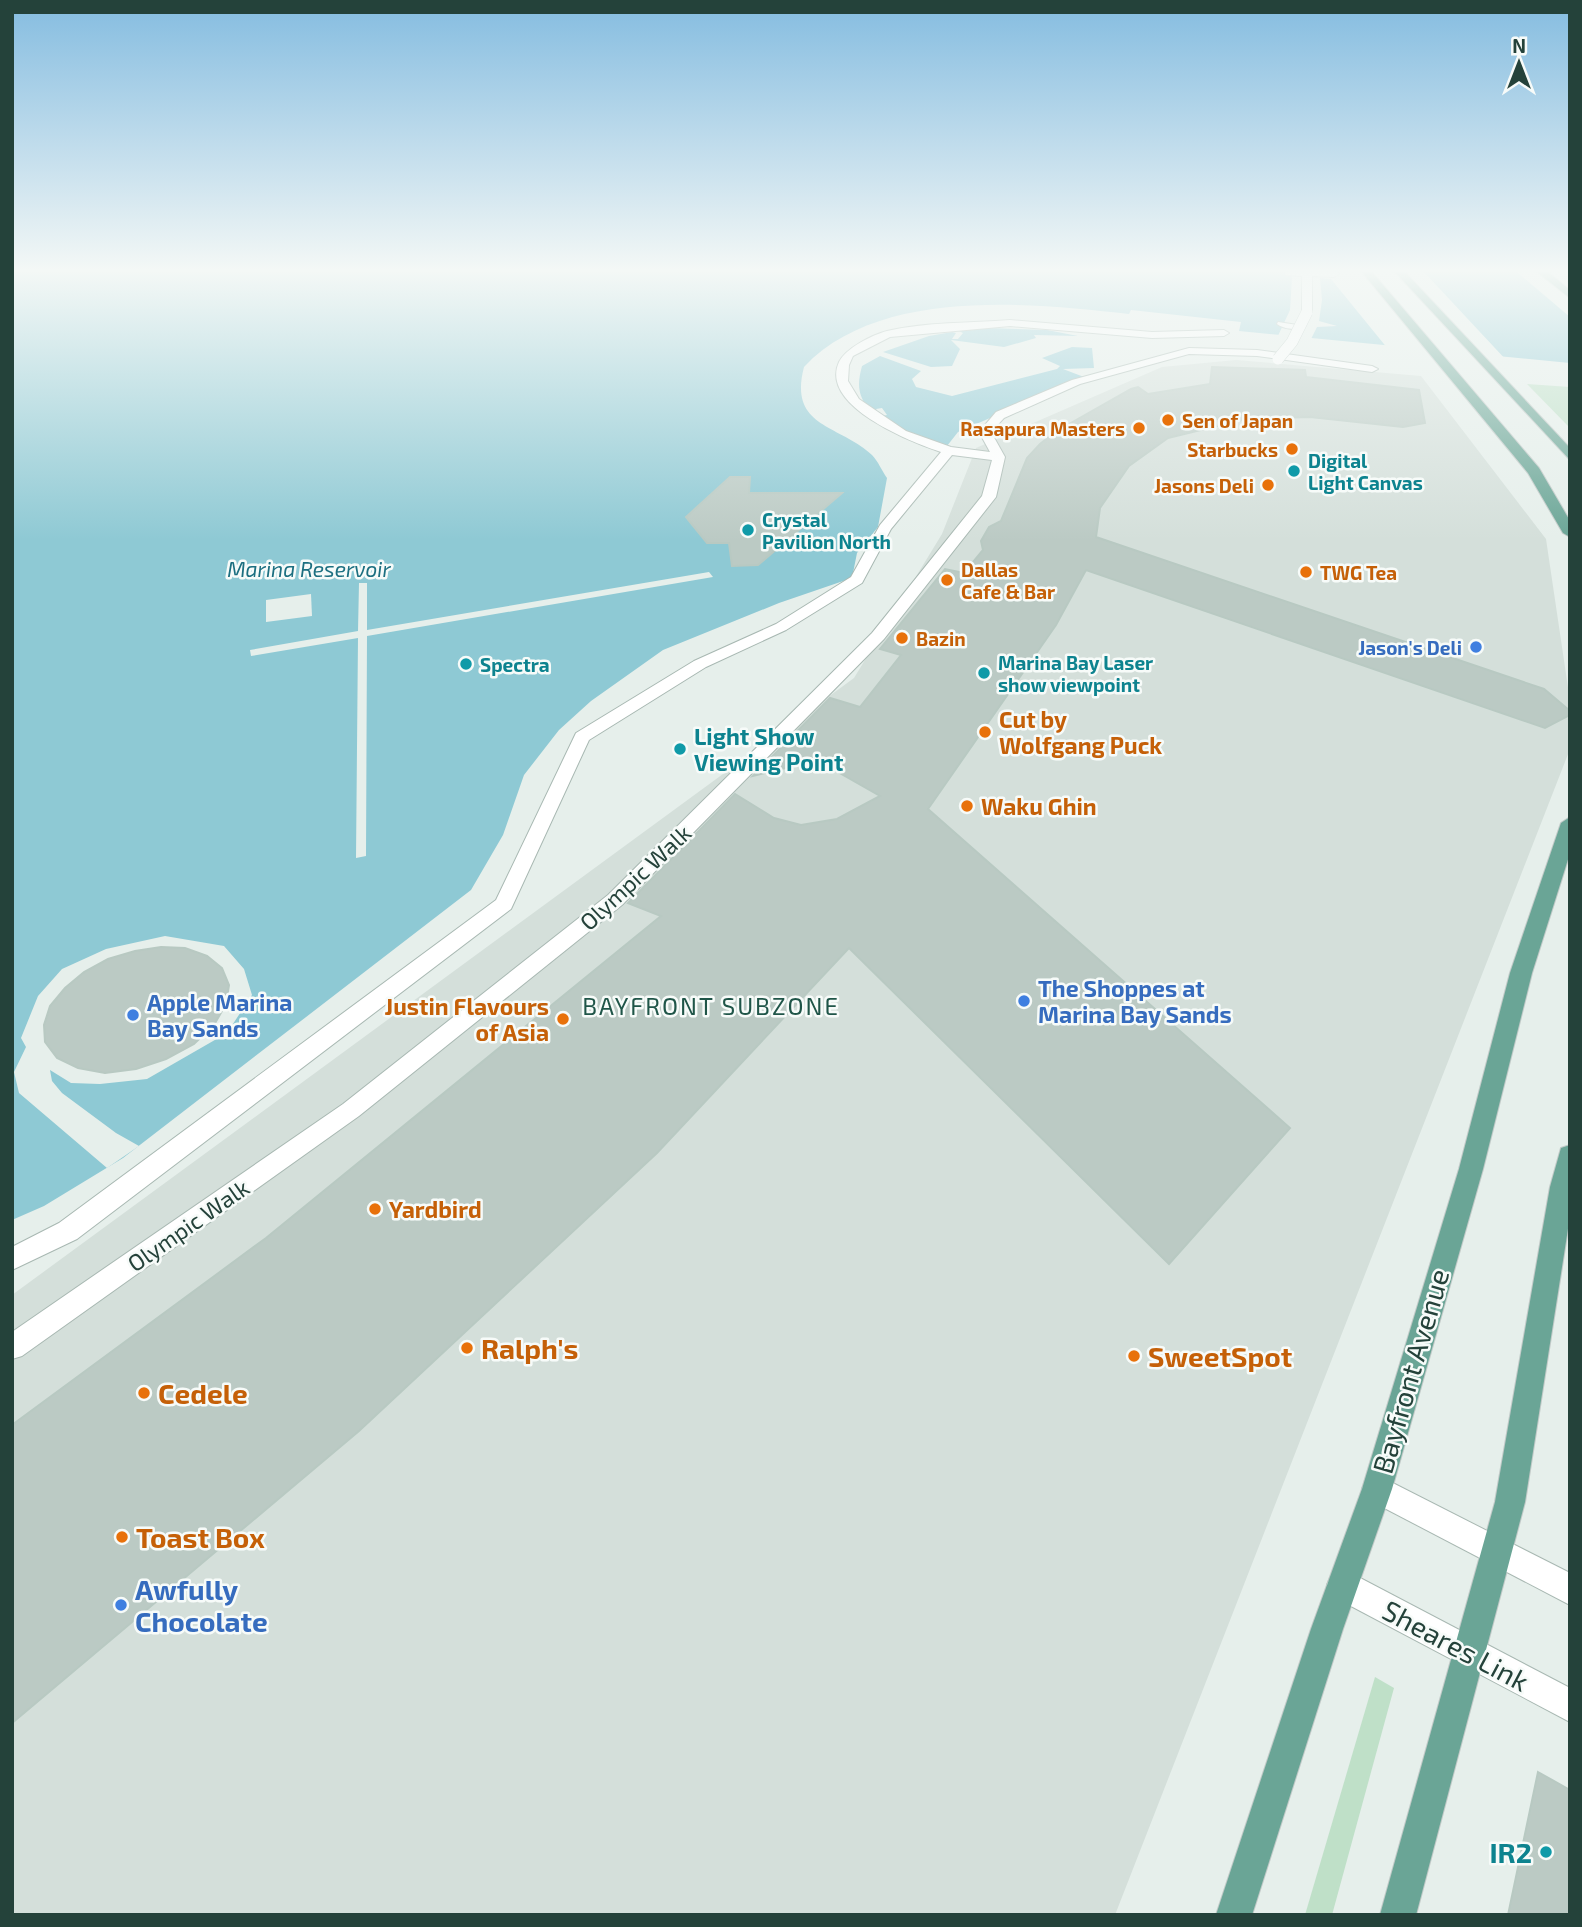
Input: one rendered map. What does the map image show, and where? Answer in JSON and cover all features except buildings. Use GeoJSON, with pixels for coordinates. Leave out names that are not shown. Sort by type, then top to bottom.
{"type":"FeatureCollection","features":[{"type":"Feature","properties":{"kind":"main road"},"geometry":{"type":"LineString","coordinates":[[1443,362],[1522,456],[1570,533]]}},
{"type":"Feature","properties":{"kind":"main road"},"geometry":{"type":"LineString","coordinates":[[1484,362],[1570,456]]}},
{"type":"Feature","properties":{"kind":"main road","name":"Bayfront Avenue"},"geometry":{"type":"LineString","coordinates":[[1234,1915],[1377,1489],[1388,1444],[1471,1169],[1521,974],[1570,823]]}},
{"type":"Feature","properties":{"kind":"main road"},"geometry":{"type":"LineString","coordinates":[[1398,1915],[1499,1553],[1510,1502],[1562,1187],[1570,1155]]}},
{"type":"Feature","properties":{"kind":"street"},"geometry":{"type":"LineString","coordinates":[[845,362],[842,380],[854,401],[902,434],[949,451],[999,457]]}},
{"type":"Feature","properties":{"kind":"street"},"geometry":{"type":"LineString","coordinates":[[999,457],[985,432],[1000,415],[1076,382],[1151,362]]}},
{"type":"Feature","properties":{"kind":"street"},"geometry":{"type":"LineString","coordinates":[[1316,362],[1373,369]]}},
{"type":"Feature","properties":{"kind":"street"},"geometry":{"type":"LineString","coordinates":[[12,1259],[68,1231],[505,904],[582,737],[700,664],[781,627],[856,580],[885,528],[949,451]]}},
{"type":"Feature","properties":{"kind":"street","name":"Olympic Walk"},"geometry":{"type":"LineString","coordinates":[[12,1347],[351,1110],[615,900],[878,636],[989,497],[999,457]]}},
{"type":"Feature","properties":{"kind":"street"},"geometry":{"type":"LineString","coordinates":[[1377,1489],[1570,1590]]}},
{"type":"Feature","properties":{"kind":"street","name":"Sheares Link"},"geometry":{"type":"LineString","coordinates":[[1343,1585],[1570,1706]]}},
{"type":"Feature","properties":{"kind":"shaded area"},"geometry":{"type":"Polygon","coordinates":[[[1216,362],[1258,362],[1421,376],[1546,539],[1570,701],[1570,749],[1115,1915],[12,1915],[12,1295],[854,678],[942,534],[976,448],[1162,367],[1216,362]]]}},
{"type":"Feature","properties":{"kind":"green space"},"geometry":{"type":"Polygon","coordinates":[[[1527,384],[1570,387],[1570,428],[1527,384]]]}},
{"type":"Feature","properties":{"kind":"green space"},"geometry":{"type":"Polygon","coordinates":[[[1375,1677],[1394,1688],[1332,1915],[1305,1915],[1375,1677]]]}},
{"type":"Feature","properties":{"kind":"water","name":"Marina Reservoir"},"geometry":{"type":"Polygon","coordinates":[[[12,362],[810,362],[804,367],[801,387],[803,402],[810,413],[872,455],[887,478],[878,527],[857,553],[852,578],[779,603],[663,650],[591,701],[559,730],[524,775],[503,835],[471,890],[123,1158],[44,1206],[12,1220],[12,362]]]}},
{"type":"Feature","properties":{"kind":"water"},"geometry":{"type":"Polygon","coordinates":[[[869,362],[896,362],[921,371],[912,379],[916,387],[952,396],[1060,366],[1051,362],[1093,362],[1094,368],[1063,369],[1084,377],[958,432],[947,446],[912,436],[877,417],[887,415],[882,408],[876,409],[878,413],[872,414],[860,392],[862,366],[869,362]]]}},
{"type":"Feature","properties":{"kind":"water"},"geometry":{"type":"Polygon","coordinates":[[[915,362],[954,362],[952,366],[931,367],[915,362]]]}},
{"type":"Feature","properties":{"kind":"pier"},"geometry":{"type":"Polygon","coordinates":[[[709,572],[713,577],[367,636],[366,856],[356,858],[358,638],[251,656],[250,650],[358,631],[359,583],[367,583],[367,630],[709,572]]]}},
{"type":"Feature","properties":{"kind":"pier"},"geometry":{"type":"Polygon","coordinates":[[[311,594],[312,616],[266,622],[266,600],[311,594]]]}},
{"type":"Feature","properties":{"kind":"pier"},"geometry":{"type":"Polygon","coordinates":[[[165,936],[224,946],[244,969],[252,995],[227,1033],[147,1079],[100,1084],[71,1083],[50,1070],[52,1081],[62,1093],[116,1133],[139,1146],[107,1168],[19,1093],[14,1072],[26,1047],[21,1038],[38,996],[62,969],[106,949],[165,936]]]}},
{"type":"Feature","properties":{"kind":"place","name":"Sen of Japan"},"geometry":{"type":"Point","coordinates":[1168,420]}},
{"type":"Feature","properties":{"kind":"place","name":"Rasapura Masters"},"geometry":{"type":"Point","coordinates":[1139,428]}},
{"type":"Feature","properties":{"kind":"place","name":"Starbucks"},"geometry":{"type":"Point","coordinates":[1292,449]}},
{"type":"Feature","properties":{"kind":"place","name":"Digital Light Canvas"},"geometry":{"type":"Point","coordinates":[1294,471]}},
{"type":"Feature","properties":{"kind":"place","name":"Jasons Deli"},"geometry":{"type":"Point","coordinates":[1268,485]}},
{"type":"Feature","properties":{"kind":"place","name":"Crystal Pavilion North"},"geometry":{"type":"Point","coordinates":[748,530]}},
{"type":"Feature","properties":{"kind":"place","name":"TWG Tea"},"geometry":{"type":"Point","coordinates":[1306,572]}},
{"type":"Feature","properties":{"kind":"place","name":"Dallas Cafe & Bar"},"geometry":{"type":"Point","coordinates":[947,580]}},
{"type":"Feature","properties":{"kind":"place","name":"Bazin"},"geometry":{"type":"Point","coordinates":[902,638]}},
{"type":"Feature","properties":{"kind":"place","name":"Jason's Deli"},"geometry":{"type":"Point","coordinates":[1476,647]}},
{"type":"Feature","properties":{"kind":"place","name":"Spectra"},"geometry":{"type":"Point","coordinates":[466,664]}},
{"type":"Feature","properties":{"kind":"place","name":"Marina Bay Laser show viewpoint"},"geometry":{"type":"Point","coordinates":[984,673]}},
{"type":"Feature","properties":{"kind":"place","name":"Cut by Wolfgang Puck"},"geometry":{"type":"Point","coordinates":[985,732]}},
{"type":"Feature","properties":{"kind":"place","name":"Light Show Viewing Point"},"geometry":{"type":"Point","coordinates":[680,749]}},
{"type":"Feature","properties":{"kind":"place","name":"Waku Ghin"},"geometry":{"type":"Point","coordinates":[967,806]}},
{"type":"Feature","properties":{"kind":"place","name":"The Shoppes at Marina Bay Sands"},"geometry":{"type":"Point","coordinates":[1024,1001]}},
{"type":"Feature","properties":{"kind":"place","name":"Apple Marina Bay Sands"},"geometry":{"type":"Point","coordinates":[133,1015]}},
{"type":"Feature","properties":{"kind":"place","name":"Justin Flavours of Asia"},"geometry":{"type":"Point","coordinates":[563,1019]}},
{"type":"Feature","properties":{"kind":"place","name":"Yardbird"},"geometry":{"type":"Point","coordinates":[375,1209]}},
{"type":"Feature","properties":{"kind":"place","name":"Ralph's"},"geometry":{"type":"Point","coordinates":[467,1348]}},
{"type":"Feature","properties":{"kind":"place","name":"SweetSpot"},"geometry":{"type":"Point","coordinates":[1134,1356]}},
{"type":"Feature","properties":{"kind":"place","name":"Cedele"},"geometry":{"type":"Point","coordinates":[144,1393]}},
{"type":"Feature","properties":{"kind":"place","name":"Toast Box"},"geometry":{"type":"Point","coordinates":[122,1537]}},
{"type":"Feature","properties":{"kind":"place","name":"Awfully Chocolate"},"geometry":{"type":"Point","coordinates":[121,1605]}},
{"type":"Feature","properties":{"kind":"place","name":"IR2"},"geometry":{"type":"Point","coordinates":[1546,1852]}},
{"type":"Feature","properties":{"kind":"district","name":"BAYFRONT SUBZONE"},"geometry":{"type":"Point","coordinates":[711,1005]}}]}
